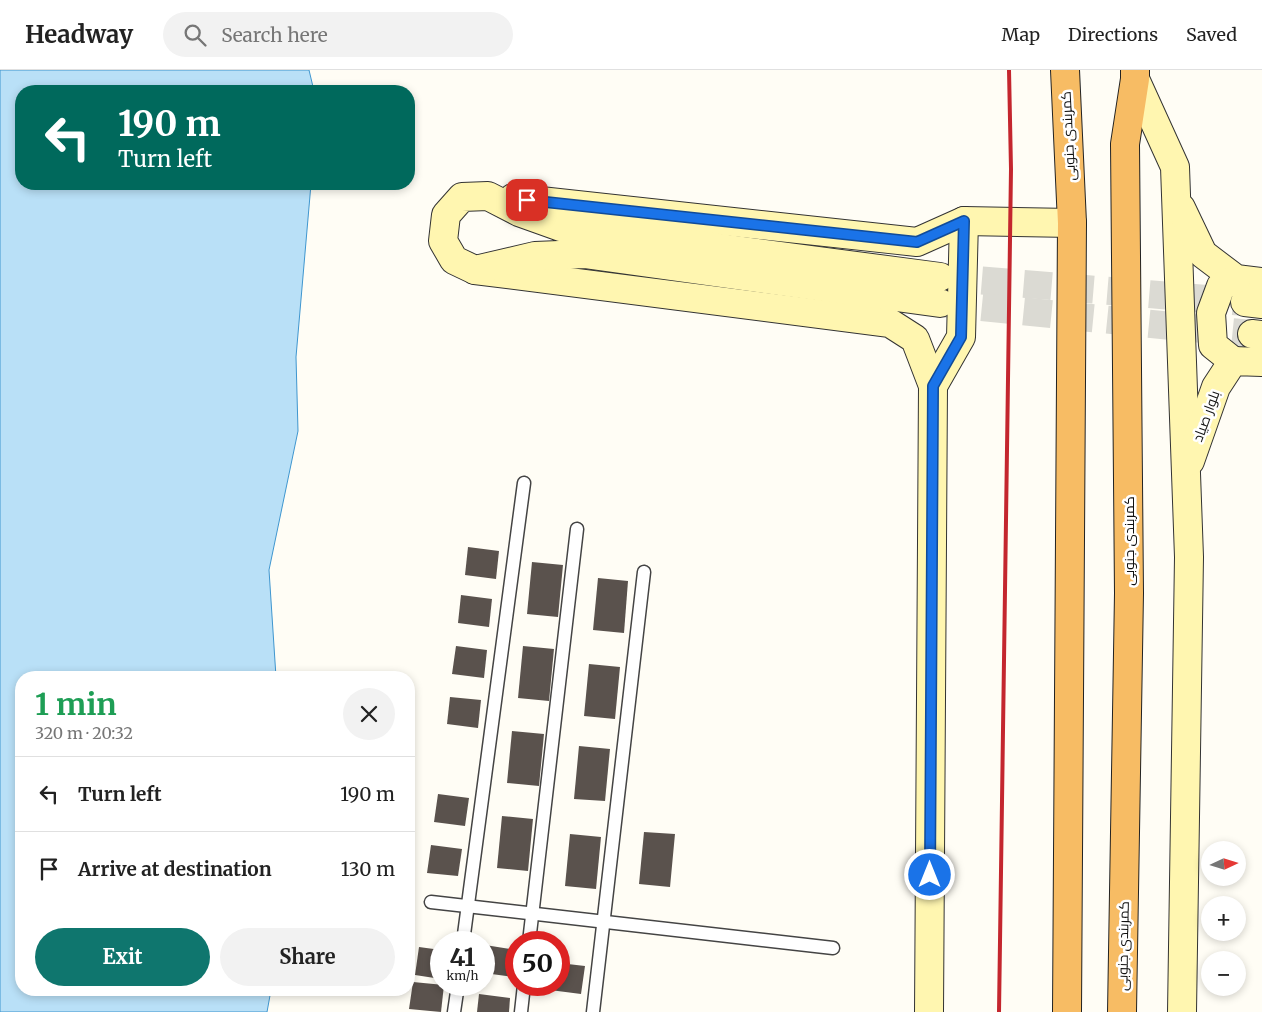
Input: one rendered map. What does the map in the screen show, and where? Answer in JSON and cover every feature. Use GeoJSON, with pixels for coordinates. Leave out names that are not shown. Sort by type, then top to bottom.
{"type":"FeatureCollection","features":[{"type":"Feature","properties":{"kind":"highway","name":"کمربندی جنوبی"},"geometry":{"type":"LineString","coordinates":[[1065,70],[1072,223],[1068,1012]]}},
{"type":"Feature","properties":{"kind":"highway","name":"کمربندی جنوبی"},"geometry":{"type":"LineString","coordinates":[[1122,1012],[1129,593],[1125,144],[1135,75]]}},
{"type":"Feature","properties":{"kind":"main road"},"geometry":{"type":"LineString","coordinates":[[1135,75],[1175,167],[1190,557],[1182,1012]]}},
{"type":"Feature","properties":{"kind":"main road"},"geometry":{"type":"LineString","coordinates":[[929,1012],[933,386],[915,340],[890,323],[475,270],[454,260],[443,241],[446,214],[462,197],[488,196],[917,242],[964,221],[1072,223]]}},
{"type":"Feature","properties":{"kind":"main road"},"geometry":{"type":"LineString","coordinates":[[475,270],[535,256],[584,254],[940,290],[561,226],[520,212],[488,196]]}},
{"type":"Feature","properties":{"kind":"main road"},"geometry":{"type":"LineString","coordinates":[[1176,198],[1203,254],[1251,292]]}},
{"type":"Feature","properties":{"kind":"main road"},"geometry":{"type":"LineString","coordinates":[[933,386],[961,337],[964,221]]}},
{"type":"Feature","properties":{"kind":"main road"},"geometry":{"type":"LineString","coordinates":[[1251,292],[1221,286],[1211,313],[1213,345],[1233,361],[1262,362]]}},
{"type":"Feature","properties":{"kind":"main road","name":"بلوار صیاد"},"geometry":{"type":"LineString","coordinates":[[1186,474],[1216,387],[1233,361]]}},
{"type":"Feature","properties":{"kind":"lane"},"geometry":{"type":"LineString","coordinates":[[465,931],[524,483]]}},
{"type":"Feature","properties":{"kind":"lane"},"geometry":{"type":"LineString","coordinates":[[530,931],[577,529]]}},
{"type":"Feature","properties":{"kind":"lane"},"geometry":{"type":"LineString","coordinates":[[593,1012],[644,572]]}},
{"type":"Feature","properties":{"kind":"lane"},"geometry":{"type":"LineString","coordinates":[[431,902],[833,948]]}},
{"type":"Feature","properties":{"kind":"lane"},"geometry":{"type":"LineString","coordinates":[[454,1012],[456,996]]}},
{"type":"Feature","properties":{"kind":"lane"},"geometry":{"type":"LineString","coordinates":[[521,1012],[523,996]]}},
{"type":"Feature","properties":{"kind":"water"},"geometry":{"type":"Polygon","coordinates":[[[0,70],[309,70],[313,85],[15,85],[15,190],[310,190],[296,357],[298,431],[269,570],[276,671],[15,671],[15,996],[270,996],[267,1012],[0,1012],[0,70]]]}},
{"type":"Feature","properties":{"kind":"building"},"geometry":{"type":"Polygon","coordinates":[[[468,547],[499,551],[496,579],[465,575],[468,547]]]}},
{"type":"Feature","properties":{"kind":"building"},"geometry":{"type":"Polygon","coordinates":[[[532,562],[563,565],[558,617],[527,614],[532,562]]]}},
{"type":"Feature","properties":{"kind":"building"},"geometry":{"type":"Polygon","coordinates":[[[598,578],[628,581],[624,633],[593,630],[598,578]]]}},
{"type":"Feature","properties":{"kind":"building"},"geometry":{"type":"Polygon","coordinates":[[[461,595],[492,599],[489,627],[458,623],[461,595]]]}},
{"type":"Feature","properties":{"kind":"building"},"geometry":{"type":"Polygon","coordinates":[[[456,646],[487,650],[484,678],[452,674],[456,646]]]}},
{"type":"Feature","properties":{"kind":"building"},"geometry":{"type":"Polygon","coordinates":[[[523,646],[554,649],[549,701],[518,698],[523,646]]]}},
{"type":"Feature","properties":{"kind":"building"},"geometry":{"type":"Polygon","coordinates":[[[589,664],[620,667],[615,719],[584,716],[589,664]]]}},
{"type":"Feature","properties":{"kind":"building"},"geometry":{"type":"Polygon","coordinates":[[[450,697],[481,700],[478,728],[447,724],[450,697]]]}},
{"type":"Feature","properties":{"kind":"building"},"geometry":{"type":"Polygon","coordinates":[[[512,731],[544,734],[539,786],[507,783],[512,731]]]}},
{"type":"Feature","properties":{"kind":"building"},"geometry":{"type":"Polygon","coordinates":[[[579,746],[610,749],[605,801],[574,799],[579,746]]]}},
{"type":"Feature","properties":{"kind":"building"},"geometry":{"type":"Polygon","coordinates":[[[438,794],[469,798],[465,826],[434,822],[438,794]]]}},
{"type":"Feature","properties":{"kind":"building"},"geometry":{"type":"Polygon","coordinates":[[[502,816],[533,819],[528,871],[497,868],[502,816]]]}},
{"type":"Feature","properties":{"kind":"building"},"geometry":{"type":"Polygon","coordinates":[[[644,832],[675,834],[670,887],[639,884],[644,832]]]}},
{"type":"Feature","properties":{"kind":"building"},"geometry":{"type":"Polygon","coordinates":[[[570,834],[601,837],[596,889],[565,886],[570,834]]]}},
{"type":"Feature","properties":{"kind":"building"},"geometry":{"type":"Polygon","coordinates":[[[431,845],[462,849],[458,876],[427,873],[431,845]]]}},
{"type":"Feature","properties":{"kind":"building"},"geometry":{"type":"Polygon","coordinates":[[[419,947],[430,948],[430,977],[415,975],[419,947]]]}},
{"type":"Feature","properties":{"kind":"building"},"geometry":{"type":"Polygon","coordinates":[[[495,947],[505,948],[505,976],[495,975],[495,947]]]}},
{"type":"Feature","properties":{"kind":"building"},"geometry":{"type":"Polygon","coordinates":[[[570,964],[585,966],[581,994],[570,993],[570,964]]]}},
{"type":"Feature","properties":{"kind":"building"},"geometry":{"type":"Polygon","coordinates":[[[415,982],[430,984],[430,996],[443,996],[441,1012],[409,1009],[411,996],[415,996],[415,982]]]}},
{"type":"Feature","properties":{"kind":"building"},"geometry":{"type":"Polygon","coordinates":[[[479,996],[510,998],[509,1012],[477,1012],[479,996]]]}},
{"type":"Feature","properties":{"kind":"tunnel"},"geometry":{"type":"LineString","coordinates":[[940,277],[1245,302]]}},
{"type":"Feature","properties":{"kind":"tunnel"},"geometry":{"type":"LineString","coordinates":[[940,303],[1252,334]]}},
{"type":"Feature","properties":{"kind":"railway"},"geometry":{"type":"LineString","coordinates":[[999,1012],[1011,169],[1009,70]]}},
{"type":"Feature","properties":{"kind":"route"},"geometry":{"type":"LineString","coordinates":[[527,200],[917,242],[964,221],[961,337],[933,386],[930,875]]}}]}
